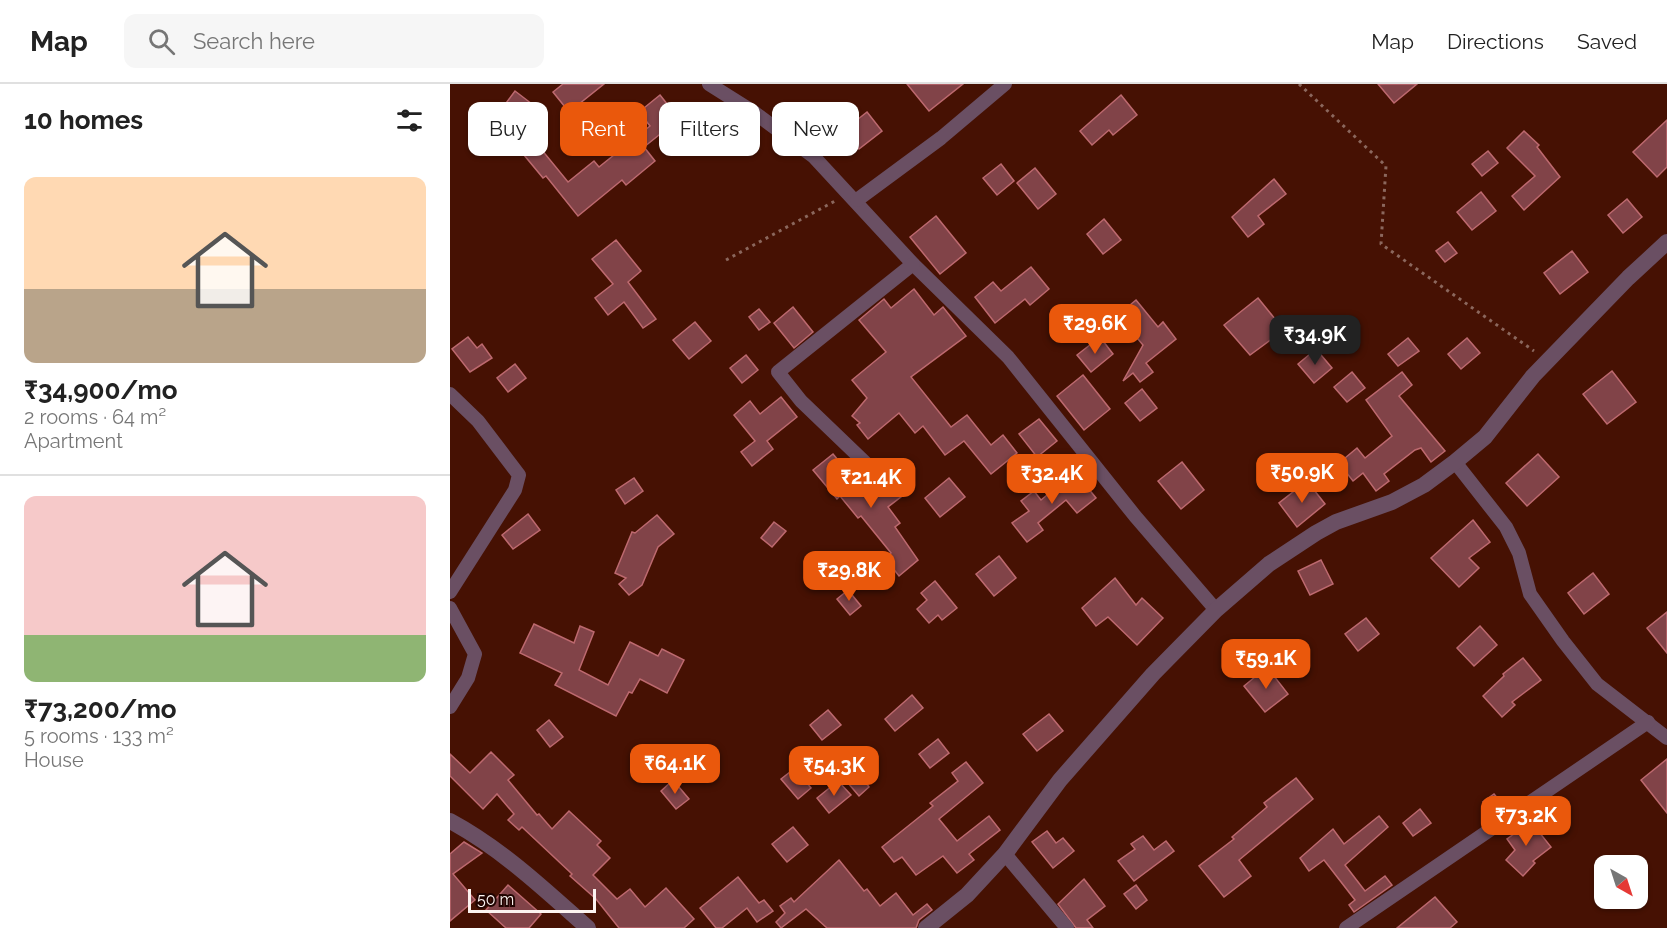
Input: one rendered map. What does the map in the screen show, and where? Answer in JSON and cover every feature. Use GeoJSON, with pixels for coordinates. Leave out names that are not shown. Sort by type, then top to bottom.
{"type":"FeatureCollection","features":[{"type":"Feature","properties":{"kind":"street"},"geometry":{"type":"LineString","coordinates":[[710,84],[755,113],[814,157],[913,264],[1008,357],[1135,516],[1216,610]]}},
{"type":"Feature","properties":{"kind":"street"},"geometry":{"type":"LineString","coordinates":[[853,197],[941,138],[1005,84]]}},
{"type":"Feature","properties":{"kind":"street"},"geometry":{"type":"LineString","coordinates":[[926,928],[967,895],[1005,854],[1060,780],[1153,674],[1216,610],[1269,564],[1316,533],[1336,522],[1392,502],[1424,485],[1455,462],[1485,437],[1526,384],[1548,360],[1628,278],[1667,242]]}},
{"type":"Feature","properties":{"kind":"street"},"geometry":{"type":"LineString","coordinates":[[876,473],[801,401],[778,372],[913,264]]}},
{"type":"Feature","properties":{"kind":"street"},"geometry":{"type":"LineString","coordinates":[[450,394],[478,421],[519,475],[515,490],[450,592]]}},
{"type":"Feature","properties":{"kind":"street"},"geometry":{"type":"LineString","coordinates":[[1455,462],[1506,527],[1519,553],[1530,594],[1544,616],[1597,684],[1667,738]]}},
{"type":"Feature","properties":{"kind":"street"},"geometry":{"type":"LineString","coordinates":[[450,608],[475,654],[468,678],[450,707]]}},
{"type":"Feature","properties":{"kind":"street"},"geometry":{"type":"LineString","coordinates":[[1346,928],[1648,722]]}},
{"type":"Feature","properties":{"kind":"street"},"geometry":{"type":"LineString","coordinates":[[450,821],[477,835],[532,878],[588,928]]}},
{"type":"Feature","properties":{"kind":"street"},"geometry":{"type":"LineString","coordinates":[[1005,854],[1066,928]]}},
{"type":"Feature","properties":{"kind":"path"},"geometry":{"type":"LineString","coordinates":[[1299,84],[1386,166],[1381,244],[1548,360]]}},
{"type":"Feature","properties":{"kind":"path"},"geometry":{"type":"LineString","coordinates":[[726,260],[853,197]]}},
{"type":"Feature","properties":{"kind":"building"},"geometry":{"type":"Polygon","coordinates":[[[563,84],[604,84],[582,102],[561,102],[553,92],[563,84]]]}},
{"type":"Feature","properties":{"kind":"building"},"geometry":{"type":"Polygon","coordinates":[[[907,84],[963,84],[929,111],[907,84]]]}},
{"type":"Feature","properties":{"kind":"building"},"geometry":{"type":"Polygon","coordinates":[[[1378,84],[1417,84],[1394,103],[1378,84]]]}},
{"type":"Feature","properties":{"kind":"building"},"geometry":{"type":"Polygon","coordinates":[[[515,91],[529,102],[507,102],[515,91]]]}},
{"type":"Feature","properties":{"kind":"building"},"geometry":{"type":"Polygon","coordinates":[[[660,95],[666,102],[659,102],[659,135],[647,145],[647,128],[650,126],[647,122],[647,106],[660,95]]]}},
{"type":"Feature","properties":{"kind":"building"},"geometry":{"type":"Polygon","coordinates":[[[1121,95],[1137,115],[1113,135],[1109,130],[1092,145],[1080,131],[1121,95]]]}},
{"type":"Feature","properties":{"kind":"building"},"geometry":{"type":"Polygon","coordinates":[[[867,112],[882,131],[859,149],[859,118],[867,112]]]}},
{"type":"Feature","properties":{"kind":"building"},"geometry":{"type":"Polygon","coordinates":[[[1667,120],[1667,167],[1657,177],[1633,152],[1667,120]]]}},
{"type":"Feature","properties":{"kind":"building"},"geometry":{"type":"Polygon","coordinates":[[[1524,131],[1539,145],[1537,147],[1560,177],[1524,210],[1512,196],[1535,176],[1507,148],[1524,131]]]}},
{"type":"Feature","properties":{"kind":"building"},"geometry":{"type":"Polygon","coordinates":[[[647,151],[655,161],[626,185],[622,180],[578,216],[546,176],[543,178],[525,156],[547,156],[568,182],[594,161],[599,167],[613,156],[647,156],[647,151]]]}},
{"type":"Feature","properties":{"kind":"building"},"geometry":{"type":"Polygon","coordinates":[[[1488,151],[1498,163],[1482,176],[1472,164],[1488,151]]]}},
{"type":"Feature","properties":{"kind":"building"},"geometry":{"type":"Polygon","coordinates":[[[1001,164],[1014,181],[997,195],[983,178],[1001,164]]]}},
{"type":"Feature","properties":{"kind":"building"},"geometry":{"type":"Polygon","coordinates":[[[1035,168],[1056,194],[1038,209],[1017,183],[1035,168]]]}},
{"type":"Feature","properties":{"kind":"building"},"geometry":{"type":"Polygon","coordinates":[[[1274,179],[1286,194],[1258,216],[1264,224],[1248,237],[1232,217],[1274,179]]]}},
{"type":"Feature","properties":{"kind":"building"},"geometry":{"type":"Polygon","coordinates":[[[1481,192],[1496,211],[1472,230],[1457,212],[1481,192]]]}},
{"type":"Feature","properties":{"kind":"building"},"geometry":{"type":"Polygon","coordinates":[[[1627,199],[1642,217],[1623,233],[1608,215],[1627,199]]]}},
{"type":"Feature","properties":{"kind":"building"},"geometry":{"type":"Polygon","coordinates":[[[936,216],[966,253],[940,274],[910,237],[936,216]]]}},
{"type":"Feature","properties":{"kind":"building"},"geometry":{"type":"Polygon","coordinates":[[[1104,219],[1121,240],[1103,254],[1087,234],[1104,219]]]}},
{"type":"Feature","properties":{"kind":"building"},"geometry":{"type":"Polygon","coordinates":[[[616,240],[641,271],[628,282],[656,319],[643,328],[624,302],[608,315],[595,298],[613,284],[592,259],[616,240]]]}},
{"type":"Feature","properties":{"kind":"building"},"geometry":{"type":"Polygon","coordinates":[[[1448,242],[1457,253],[1445,262],[1436,251],[1448,242]]]}},
{"type":"Feature","properties":{"kind":"building"},"geometry":{"type":"Polygon","coordinates":[[[1572,251],[1588,272],[1560,294],[1544,273],[1572,251]]]}},
{"type":"Feature","properties":{"kind":"building"},"geometry":{"type":"Polygon","coordinates":[[[1031,267],[1049,289],[1030,305],[1025,299],[995,323],[975,297],[993,282],[1001,291],[1031,267]]]}},
{"type":"Feature","properties":{"kind":"building"},"geometry":{"type":"Polygon","coordinates":[[[914,289],[934,315],[943,307],[966,336],[911,377],[951,427],[967,415],[991,445],[1003,435],[1017,453],[991,474],[964,441],[945,455],[923,426],[915,433],[899,413],[868,439],[857,425],[860,423],[852,416],[867,398],[852,380],[886,352],[859,320],[884,299],[891,308],[914,289]]]}},
{"type":"Feature","properties":{"kind":"building"},"geometry":{"type":"Polygon","coordinates":[[[1258,298],[1284,330],[1250,355],[1224,325],[1258,298]]]}},
{"type":"Feature","properties":{"kind":"building"},"geometry":{"type":"Polygon","coordinates":[[[1136,300],[1158,327],[1163,322],[1176,339],[1146,363],[1153,372],[1140,382],[1133,373],[1123,381],[1143,345],[1118,315],[1136,300]]]}},
{"type":"Feature","properties":{"kind":"building"},"geometry":{"type":"Polygon","coordinates":[[[793,307],[813,332],[794,348],[774,323],[793,307]]]}},
{"type":"Feature","properties":{"kind":"building"},"geometry":{"type":"Polygon","coordinates":[[[759,309],[770,322],[759,330],[749,317],[759,309]]]}},
{"type":"Feature","properties":{"kind":"building"},"geometry":{"type":"Polygon","coordinates":[[[695,322],[711,341],[689,359],[673,340],[695,322]]]}},
{"type":"Feature","properties":{"kind":"building"},"geometry":{"type":"Polygon","coordinates":[[[468,337],[477,348],[482,344],[492,358],[470,372],[452,349],[468,337]]]}},
{"type":"Feature","properties":{"kind":"building"},"geometry":{"type":"Polygon","coordinates":[[[1100,337],[1113,354],[1091,372],[1077,355],[1100,337]]]}},
{"type":"Feature","properties":{"kind":"building"},"geometry":{"type":"Polygon","coordinates":[[[1408,338],[1419,351],[1398,366],[1388,354],[1408,338]]]}},
{"type":"Feature","properties":{"kind":"building"},"geometry":{"type":"Polygon","coordinates":[[[1467,338],[1480,353],[1461,369],[1448,354],[1467,338]]]}},
{"type":"Feature","properties":{"kind":"building"},"geometry":{"type":"Polygon","coordinates":[[[1316,349],[1332,368],[1314,383],[1298,364],[1316,349]]]}},
{"type":"Feature","properties":{"kind":"building"},"geometry":{"type":"Polygon","coordinates":[[[746,355],[758,370],[742,383],[730,368],[746,355]]]}},
{"type":"Feature","properties":{"kind":"building"},"geometry":{"type":"Polygon","coordinates":[[[515,364],[526,378],[508,392],[497,378],[515,364]]]}},
{"type":"Feature","properties":{"kind":"building"},"geometry":{"type":"Polygon","coordinates":[[[1612,371],[1636,402],[1607,424],[1583,394],[1612,371]]]}},
{"type":"Feature","properties":{"kind":"building"},"geometry":{"type":"Polygon","coordinates":[[[1352,372],[1365,388],[1347,402],[1334,387],[1352,372]]]}},
{"type":"Feature","properties":{"kind":"building"},"geometry":{"type":"Polygon","coordinates":[[[1402,372],[1412,385],[1399,396],[1445,451],[1431,462],[1421,448],[1415,450],[1384,474],[1389,481],[1376,491],[1363,473],[1353,481],[1339,463],[1357,448],[1365,458],[1392,436],[1366,400],[1402,372]]]}},
{"type":"Feature","properties":{"kind":"building"},"geometry":{"type":"Polygon","coordinates":[[[1083,375],[1110,409],[1084,430],[1057,396],[1083,375]]]}},
{"type":"Feature","properties":{"kind":"building"},"geometry":{"type":"Polygon","coordinates":[[[1142,389],[1157,408],[1140,421],[1125,403],[1142,389]]]}},
{"type":"Feature","properties":{"kind":"building"},"geometry":{"type":"Polygon","coordinates":[[[781,397],[797,417],[767,441],[773,449],[752,466],[741,452],[755,441],[734,415],[750,401],[760,414],[781,397]]]}},
{"type":"Feature","properties":{"kind":"building"},"geometry":{"type":"Polygon","coordinates":[[[1039,419],[1057,441],[1037,457],[1019,434],[1039,419]]]}},
{"type":"Feature","properties":{"kind":"building"},"geometry":{"type":"Polygon","coordinates":[[[833,454],[867,495],[892,475],[906,493],[888,507],[900,523],[895,527],[918,560],[899,576],[885,558],[891,553],[861,516],[858,518],[840,496],[837,499],[813,470],[833,454]]]}},
{"type":"Feature","properties":{"kind":"building"},"geometry":{"type":"Polygon","coordinates":[[[1538,454],[1559,477],[1527,506],[1506,483],[1538,454]]]}},
{"type":"Feature","properties":{"kind":"building"},"geometry":{"type":"Polygon","coordinates":[[[1182,462],[1204,490],[1181,509],[1158,481],[1182,462]]]}},
{"type":"Feature","properties":{"kind":"building"},"geometry":{"type":"Polygon","coordinates":[[[1075,472],[1096,498],[1077,513],[1066,500],[1038,523],[1043,530],[1027,542],[1012,523],[1029,511],[1021,501],[1034,491],[1041,500],[1075,472]]]}},
{"type":"Feature","properties":{"kind":"building"},"geometry":{"type":"Polygon","coordinates":[[[634,478],[643,491],[625,504],[616,490],[634,478]]]}},
{"type":"Feature","properties":{"kind":"building"},"geometry":{"type":"Polygon","coordinates":[[[949,478],[965,497],[940,517],[925,498],[949,478]]]}},
{"type":"Feature","properties":{"kind":"building"},"geometry":{"type":"Polygon","coordinates":[[[1307,481],[1325,504],[1297,527],[1279,503],[1307,481]]]}},
{"type":"Feature","properties":{"kind":"building"},"geometry":{"type":"Polygon","coordinates":[[[528,514],[540,530],[513,549],[502,535],[528,514]]]}},
{"type":"Feature","properties":{"kind":"building"},"geometry":{"type":"Polygon","coordinates":[[[657,515],[674,534],[658,547],[642,585],[629,595],[619,584],[626,578],[615,573],[632,532],[635,533],[657,515]]]}},
{"type":"Feature","properties":{"kind":"building"},"geometry":{"type":"Polygon","coordinates":[[[1473,520],[1490,542],[1469,558],[1479,568],[1459,587],[1431,558],[1473,520]]]}},
{"type":"Feature","properties":{"kind":"building"},"geometry":{"type":"Polygon","coordinates":[[[774,522],[786,531],[772,547],[761,538],[774,522]]]}},
{"type":"Feature","properties":{"kind":"building"},"geometry":{"type":"Polygon","coordinates":[[[999,556],[1016,578],[994,596],[976,574],[999,556]]]}},
{"type":"Feature","properties":{"kind":"building"},"geometry":{"type":"Polygon","coordinates":[[[1321,560],[1333,584],[1310,595],[1298,571],[1321,560]]]}},
{"type":"Feature","properties":{"kind":"building"},"geometry":{"type":"Polygon","coordinates":[[[1593,573],[1609,594],[1584,614],[1568,593],[1593,573]]]}},
{"type":"Feature","properties":{"kind":"building"},"geometry":{"type":"Polygon","coordinates":[[[1115,578],[1136,605],[1142,598],[1163,618],[1137,645],[1108,617],[1096,626],[1082,608],[1115,578]]]}},
{"type":"Feature","properties":{"kind":"building"},"geometry":{"type":"Polygon","coordinates":[[[935,581],[957,608],[942,620],[938,615],[929,623],[917,609],[927,600],[921,593],[935,581]]]}},
{"type":"Feature","properties":{"kind":"building"},"geometry":{"type":"Polygon","coordinates":[[[848,590],[861,606],[850,615],[837,599],[848,590]]]}},
{"type":"Feature","properties":{"kind":"building"},"geometry":{"type":"Polygon","coordinates":[[[1667,612],[1667,653],[1647,628],[1667,612]]]}},
{"type":"Feature","properties":{"kind":"building"},"geometry":{"type":"Polygon","coordinates":[[[1366,618],[1379,634],[1358,651],[1345,634],[1366,618]]]}},
{"type":"Feature","properties":{"kind":"building"},"geometry":{"type":"Polygon","coordinates":[[[534,624],[574,643],[580,626],[594,632],[579,670],[608,685],[630,642],[658,656],[662,649],[684,660],[667,693],[640,679],[632,693],[629,692],[616,716],[555,685],[562,673],[520,653],[534,624]]]}},
{"type":"Feature","properties":{"kind":"building"},"geometry":{"type":"Polygon","coordinates":[[[1480,626],[1497,645],[1474,666],[1457,648],[1480,626]]]}},
{"type":"Feature","properties":{"kind":"building"},"geometry":{"type":"Polygon","coordinates":[[[1523,658],[1541,680],[1512,702],[1515,705],[1502,717],[1483,696],[1504,676],[1503,674],[1523,658]]]}},
{"type":"Feature","properties":{"kind":"building"},"geometry":{"type":"Polygon","coordinates":[[[1267,667],[1288,694],[1265,712],[1244,686],[1267,667]]]}},
{"type":"Feature","properties":{"kind":"building"},"geometry":{"type":"Polygon","coordinates":[[[912,695],[923,708],[895,731],[885,719],[912,695]]]}},
{"type":"Feature","properties":{"kind":"building"},"geometry":{"type":"Polygon","coordinates":[[[828,710],[841,725],[822,740],[810,725],[828,710]]]}},
{"type":"Feature","properties":{"kind":"building"},"geometry":{"type":"Polygon","coordinates":[[[1049,714],[1063,731],[1037,751],[1023,734],[1049,714]]]}},
{"type":"Feature","properties":{"kind":"building"},"geometry":{"type":"Polygon","coordinates":[[[549,720],[563,737],[550,747],[537,730],[549,720]]]}},
{"type":"Feature","properties":{"kind":"building"},"geometry":{"type":"Polygon","coordinates":[[[938,739],[949,753],[930,768],[919,754],[938,739]]]}},
{"type":"Feature","properties":{"kind":"building"},"geometry":{"type":"Polygon","coordinates":[[[491,752],[514,775],[508,780],[537,815],[539,814],[552,829],[569,811],[601,841],[597,845],[610,858],[593,875],[617,899],[630,889],[645,907],[666,888],[694,919],[684,928],[619,928],[596,899],[570,876],[572,874],[522,827],[519,830],[508,820],[514,814],[497,794],[483,809],[450,776],[450,754],[470,773],[491,752]]]}},
{"type":"Feature","properties":{"kind":"building"},"geometry":{"type":"Polygon","coordinates":[[[1667,759],[1667,813],[1641,780],[1667,759]]]}},
{"type":"Feature","properties":{"kind":"building"},"geometry":{"type":"Polygon","coordinates":[[[966,762],[983,783],[939,819],[957,841],[989,816],[1000,830],[969,854],[974,860],[957,873],[943,856],[916,875],[902,857],[894,862],[882,847],[933,806],[930,803],[958,781],[952,773],[966,762]]]}},
{"type":"Feature","properties":{"kind":"building"},"geometry":{"type":"Polygon","coordinates":[[[795,768],[811,788],[798,799],[781,779],[795,768]]]}},
{"type":"Feature","properties":{"kind":"building"},"geometry":{"type":"Polygon","coordinates":[[[860,774],[869,787],[859,796],[848,783],[860,774]]]}},
{"type":"Feature","properties":{"kind":"building"},"geometry":{"type":"Polygon","coordinates":[[[1296,778],[1313,799],[1239,860],[1251,876],[1224,897],[1199,866],[1234,839],[1232,837],[1267,807],[1264,803],[1296,778]]]}},
{"type":"Feature","properties":{"kind":"building"},"geometry":{"type":"Polygon","coordinates":[[[673,780],[689,799],[676,809],[661,791],[673,780]]]}},
{"type":"Feature","properties":{"kind":"building"},"geometry":{"type":"Polygon","coordinates":[[[838,781],[851,795],[829,813],[817,798],[838,781]]]}},
{"type":"Feature","properties":{"kind":"building"},"geometry":{"type":"Polygon","coordinates":[[[1494,794],[1504,806],[1493,815],[1483,802],[1494,794]]]}},
{"type":"Feature","properties":{"kind":"building"},"geometry":{"type":"Polygon","coordinates":[[[1420,809],[1431,823],[1413,836],[1403,823],[1420,809]]]}},
{"type":"Feature","properties":{"kind":"building"},"geometry":{"type":"Polygon","coordinates":[[[1379,816],[1388,827],[1345,865],[1365,891],[1385,876],[1392,885],[1354,912],[1349,905],[1355,900],[1324,860],[1309,871],[1300,858],[1333,829],[1344,844],[1379,816]]]}},
{"type":"Feature","properties":{"kind":"building"},"geometry":{"type":"Polygon","coordinates":[[[1528,818],[1551,847],[1533,861],[1535,863],[1523,876],[1506,860],[1515,850],[1507,839],[1518,831],[1516,827],[1528,818]]]}},
{"type":"Feature","properties":{"kind":"building"},"geometry":{"type":"Polygon","coordinates":[[[793,827],[808,845],[787,862],[772,844],[793,827]]]}},
{"type":"Feature","properties":{"kind":"building"},"geometry":{"type":"Polygon","coordinates":[[[1047,831],[1056,843],[1063,838],[1074,851],[1053,868],[1032,842],[1047,831]]]}},
{"type":"Feature","properties":{"kind":"building"},"geometry":{"type":"Polygon","coordinates":[[[1143,836],[1154,850],[1166,841],[1174,851],[1134,881],[1118,861],[1135,849],[1131,844],[1143,836]]]}},
{"type":"Feature","properties":{"kind":"building"},"geometry":{"type":"Polygon","coordinates":[[[464,842],[482,853],[453,874],[475,900],[450,921],[450,854],[464,842]]]}},
{"type":"Feature","properties":{"kind":"building"},"geometry":{"type":"Polygon","coordinates":[[[839,860],[864,891],[867,889],[880,906],[896,893],[913,915],[927,904],[932,910],[919,920],[916,928],[827,928],[806,909],[781,928],[776,922],[785,913],[780,906],[791,898],[794,902],[839,860]]]}},
{"type":"Feature","properties":{"kind":"building"},"geometry":{"type":"Polygon","coordinates":[[[738,877],[759,903],[764,900],[773,911],[757,922],[747,908],[722,928],[716,928],[700,908],[738,877]]]}},
{"type":"Feature","properties":{"kind":"building"},"geometry":{"type":"Polygon","coordinates":[[[1084,879],[1105,906],[1087,920],[1093,928],[1076,928],[1058,904],[1084,879]]]}},
{"type":"Feature","properties":{"kind":"building"},"geometry":{"type":"Polygon","coordinates":[[[508,885],[541,914],[529,928],[506,928],[486,910],[508,885]]]}},
{"type":"Feature","properties":{"kind":"building"},"geometry":{"type":"Polygon","coordinates":[[[1136,885],[1147,900],[1136,909],[1124,894],[1136,885]]]}},
{"type":"Feature","properties":{"kind":"building"},"geometry":{"type":"Polygon","coordinates":[[[1435,897],[1457,922],[1450,928],[1397,928],[1435,897]]]}}]}
